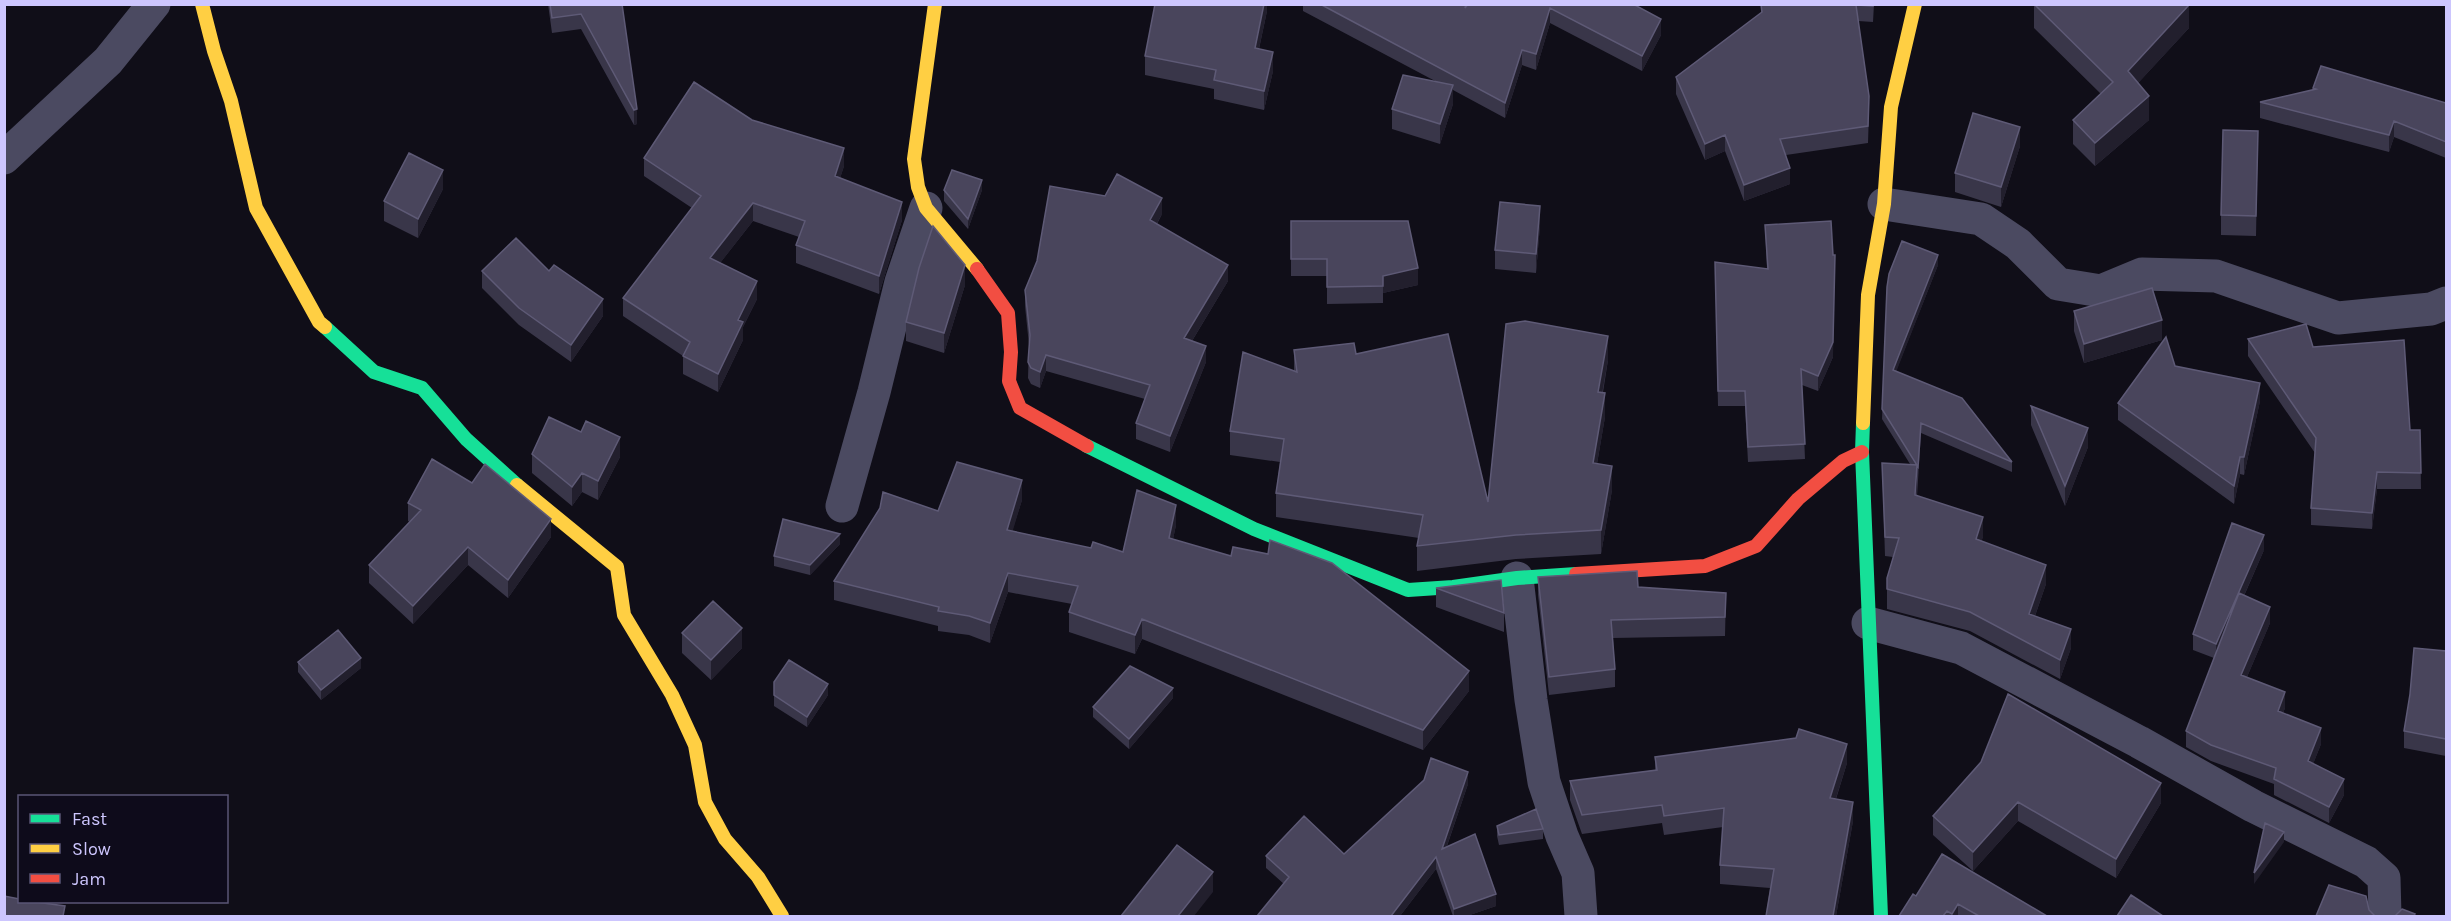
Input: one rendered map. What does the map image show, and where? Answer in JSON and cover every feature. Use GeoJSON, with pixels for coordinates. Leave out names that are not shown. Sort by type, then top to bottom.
{"type":"FeatureCollection","features":[{"type":"Feature","properties":{"kind":"street"},"geometry":{"type":"LineString","coordinates":[[4,158],[108,61],[154,4]]}},
{"type":"Feature","properties":{"kind":"street"},"geometry":{"type":"LineString","coordinates":[[201,4],[231,100],[256,208],[319,322],[374,372],[422,388],[484,455],[617,567],[624,615],[672,695],[695,746],[705,802],[725,839],[758,877],[782,916]]}},
{"type":"Feature","properties":{"kind":"street"},"geometry":{"type":"LineString","coordinates":[[935,4],[914,159],[918,187],[926,208],[975,267],[1008,313],[1011,352],[1009,381],[1020,408],[1076,441],[1254,529],[1408,590],[1453,587],[1517,578],[1705,566],[1756,546],[1798,499],[1843,461],[1862,452]]}},
{"type":"Feature","properties":{"kind":"street"},"geometry":{"type":"LineString","coordinates":[[1881,916],[1862,452],[1868,295],[1884,204],[1891,107],[1915,4]]}},
{"type":"Feature","properties":{"kind":"street"},"geometry":{"type":"LineString","coordinates":[[1884,204],[1981,219],[2018,244],[2058,284],[2101,291],[2142,274],[2216,276],[2338,318],[2432,309],[2446,303]]}},
{"type":"Feature","properties":{"kind":"street"},"geometry":{"type":"LineString","coordinates":[[842,506],[874,392],[901,282],[926,208]]}},
{"type":"Feature","properties":{"kind":"street"},"geometry":{"type":"LineString","coordinates":[[1517,578],[1531,700],[1544,782],[1562,836],[1578,873],[1581,916]]}},
{"type":"Feature","properties":{"kind":"street"},"geometry":{"type":"LineString","coordinates":[[1868,623],[1961,648],[2139,742],[2253,806],[2366,862],[2384,878],[2393,916]]}},
{"type":"Feature","properties":{"kind":"building"},"geometry":{"type":"Polygon","coordinates":[[[550,4],[622,4],[637,109],[634,110],[581,14],[552,18],[550,4]]]}},
{"type":"Feature","properties":{"kind":"building"},"geometry":{"type":"Polygon","coordinates":[[[1155,4],[1264,4],[1255,48],[1273,52],[1264,91],[1214,80],[1216,70],[1145,56],[1155,4]]]}},
{"type":"Feature","properties":{"kind":"building"},"geometry":{"type":"Polygon","coordinates":[[[1320,4],[1466,4],[1465,8],[1468,4],[1633,4],[1661,19],[1642,56],[1550,8],[1536,54],[1522,50],[1505,103],[1320,4]]]}},
{"type":"Feature","properties":{"kind":"building"},"geometry":{"type":"Polygon","coordinates":[[[1873,4],[1873,6],[1856,5],[1869,96],[1868,126],[1780,139],[1790,168],[1744,185],[1725,135],[1705,144],[1676,77],[1762,12],[1761,5],[1873,4]]]}},
{"type":"Feature","properties":{"kind":"building"},"geometry":{"type":"Polygon","coordinates":[[[2034,4],[2189,5],[2128,71],[2149,96],[2095,143],[2073,120],[2113,82],[2034,4]]]}},
{"type":"Feature","properties":{"kind":"building"},"geometry":{"type":"Polygon","coordinates":[[[2321,66],[2446,103],[2446,142],[2394,121],[2389,135],[2260,102],[2316,89],[2313,88],[2321,66]]]}},
{"type":"Feature","properties":{"kind":"building"},"geometry":{"type":"Polygon","coordinates":[[[1403,75],[1453,85],[1440,124],[1392,109],[1403,75]]]}},
{"type":"Feature","properties":{"kind":"building"},"geometry":{"type":"Polygon","coordinates":[[[694,82],[752,120],[844,148],[835,176],[902,202],[879,276],[796,245],[805,221],[753,203],[710,258],[757,281],[738,320],[743,322],[718,374],[683,356],[690,342],[623,298],[701,196],[644,158],[694,82]]]}},
{"type":"Feature","properties":{"kind":"building"},"geometry":{"type":"Polygon","coordinates":[[[1973,113],[2020,127],[2001,187],[1955,173],[1973,113]]]}},
{"type":"Feature","properties":{"kind":"building"},"geometry":{"type":"Polygon","coordinates":[[[2223,130],[2258,131],[2256,216],[2221,215],[2223,130]]]}},
{"type":"Feature","properties":{"kind":"building"},"geometry":{"type":"Polygon","coordinates":[[[409,153],[443,170],[418,219],[384,201],[409,153]]]}},
{"type":"Feature","properties":{"kind":"building"},"geometry":{"type":"Polygon","coordinates":[[[952,170],[982,180],[968,219],[944,190],[952,170]]]}},
{"type":"Feature","properties":{"kind":"building"},"geometry":{"type":"Polygon","coordinates":[[[1117,174],[1162,198],[1150,220],[1228,265],[1184,338],[1206,346],[1170,436],[1136,423],[1150,385],[1046,355],[1040,372],[1031,368],[1028,362],[1030,335],[1025,290],[1037,261],[1050,186],[1105,196],[1117,174]]]}},
{"type":"Feature","properties":{"kind":"building"},"geometry":{"type":"Polygon","coordinates":[[[1500,202],[1540,206],[1536,254],[1495,250],[1500,202]]]}},
{"type":"Feature","properties":{"kind":"building"},"geometry":{"type":"Polygon","coordinates":[[[1291,221],[1408,221],[1418,268],[1383,276],[1383,286],[1327,287],[1327,259],[1291,259],[1291,221]]]}},
{"type":"Feature","properties":{"kind":"building"},"geometry":{"type":"Polygon","coordinates":[[[1831,221],[1833,255],[1835,255],[1833,342],[1818,376],[1801,369],[1805,444],[1748,447],[1745,391],[1718,391],[1715,262],[1768,269],[1765,225],[1831,221]]]}},
{"type":"Feature","properties":{"kind":"building"},"geometry":{"type":"Polygon","coordinates":[[[933,226],[965,265],[944,333],[906,322],[919,268],[933,226]]]}},
{"type":"Feature","properties":{"kind":"building"},"geometry":{"type":"Polygon","coordinates":[[[516,238],[549,271],[554,265],[603,299],[571,345],[519,308],[482,271],[516,238]]]}},
{"type":"Feature","properties":{"kind":"building"},"geometry":{"type":"Polygon","coordinates":[[[1902,241],[1938,255],[1893,370],[1962,398],[2012,462],[1921,423],[1918,467],[1882,409],[1887,287],[1889,274],[1902,241]]]}},
{"type":"Feature","properties":{"kind":"building"},"geometry":{"type":"Polygon","coordinates":[[[2152,288],[2162,320],[2084,344],[2074,311],[2152,288]]]}},
{"type":"Feature","properties":{"kind":"building"},"geometry":{"type":"Polygon","coordinates":[[[1525,321],[1608,336],[1598,392],[1605,393],[1593,463],[1612,466],[1601,530],[1516,535],[1417,546],[1423,515],[1276,493],[1284,439],[1230,431],[1243,352],[1297,372],[1294,350],[1354,343],[1356,354],[1448,334],[1488,502],[1506,324],[1525,321]]]}},
{"type":"Feature","properties":{"kind":"building"},"geometry":{"type":"Polygon","coordinates":[[[2306,324],[2313,347],[2404,340],[2410,430],[2420,430],[2421,473],[2377,472],[2372,513],[2311,508],[2316,438],[2248,339],[2306,324]]]}},
{"type":"Feature","properties":{"kind":"building"},"geometry":{"type":"Polygon","coordinates":[[[2166,337],[2175,366],[2260,383],[2244,457],[2240,457],[2234,486],[2118,403],[2166,337]]]}},
{"type":"Feature","properties":{"kind":"building"},"geometry":{"type":"Polygon","coordinates":[[[2031,406],[2088,428],[2065,486],[2031,406]]]}},
{"type":"Feature","properties":{"kind":"building"},"geometry":{"type":"Polygon","coordinates":[[[549,417],[581,432],[586,421],[620,437],[598,481],[582,473],[572,487],[532,454],[549,417]]]}},
{"type":"Feature","properties":{"kind":"building"},"geometry":{"type":"Polygon","coordinates":[[[432,459],[472,483],[485,464],[551,519],[508,580],[468,547],[413,606],[369,565],[421,510],[408,503],[432,459]]]}},
{"type":"Feature","properties":{"kind":"building"},"geometry":{"type":"Polygon","coordinates":[[[957,462],[1022,480],[1007,530],[1091,548],[1093,542],[1123,552],[1137,490],[1176,505],[1169,538],[1231,556],[1233,547],[1268,554],[1270,540],[1332,563],[1469,671],[1423,730],[1142,619],[1135,635],[1069,612],[1078,586],[1008,573],[990,623],[969,616],[938,611],[939,607],[834,581],[880,508],[883,492],[938,511],[957,462]]]}},
{"type":"Feature","properties":{"kind":"building"},"geometry":{"type":"Polygon","coordinates":[[[1882,463],[1917,465],[1915,495],[1983,517],[1976,539],[2046,565],[2029,614],[2071,629],[2060,660],[1970,612],[1887,589],[1887,578],[1899,538],[1885,537],[1882,463]]]}},
{"type":"Feature","properties":{"kind":"building"},"geometry":{"type":"Polygon","coordinates":[[[783,519],[840,534],[810,565],[774,556],[783,519]]]}},
{"type":"Feature","properties":{"kind":"building"},"geometry":{"type":"Polygon","coordinates":[[[2232,523],[2264,535],[2216,644],[2193,634],[2232,523]]]}},
{"type":"Feature","properties":{"kind":"building"},"geometry":{"type":"Polygon","coordinates":[[[1637,571],[1638,587],[1726,593],[1725,617],[1611,620],[1615,669],[1549,677],[1538,577],[1637,571]]]}},
{"type":"Feature","properties":{"kind":"building"},"geometry":{"type":"Polygon","coordinates":[[[1501,580],[1504,613],[1436,588],[1501,580]]]}},
{"type":"Feature","properties":{"kind":"building"},"geometry":{"type":"Polygon","coordinates":[[[2239,593],[2270,607],[2241,675],[2285,692],[2278,711],[2321,728],[2308,761],[2344,779],[2329,807],[2274,779],[2276,768],[2211,745],[2186,731],[2239,593]]]}},
{"type":"Feature","properties":{"kind":"building"},"geometry":{"type":"Polygon","coordinates":[[[713,601],[742,628],[711,660],[682,633],[713,601]]]}},
{"type":"Feature","properties":{"kind":"building"},"geometry":{"type":"Polygon","coordinates":[[[338,630],[361,658],[321,690],[298,662],[338,630]]]}},
{"type":"Feature","properties":{"kind":"building"},"geometry":{"type":"Polygon","coordinates":[[[2414,648],[2446,651],[2446,739],[2404,731],[2414,648]]]}},
{"type":"Feature","properties":{"kind":"building"},"geometry":{"type":"Polygon","coordinates":[[[789,660],[828,684],[807,717],[774,695],[774,682],[789,660]]]}},
{"type":"Feature","properties":{"kind":"building"},"geometry":{"type":"Polygon","coordinates":[[[1130,666],[1173,688],[1129,739],[1093,707],[1130,666]]]}},
{"type":"Feature","properties":{"kind":"building"},"geometry":{"type":"Polygon","coordinates":[[[2008,694],[2161,783],[2116,859],[2018,802],[1973,852],[1933,816],[1981,762],[2008,694]]]}},
{"type":"Feature","properties":{"kind":"building"},"geometry":{"type":"Polygon","coordinates":[[[1799,729],[1847,744],[1830,798],[1853,802],[1833,916],[1766,916],[1774,869],[1720,865],[1724,808],[1664,816],[1662,805],[1582,815],[1570,781],[1657,770],[1655,757],[1796,738],[1799,729]]]}},
{"type":"Feature","properties":{"kind":"building"},"geometry":{"type":"Polygon","coordinates":[[[1431,758],[1468,772],[1442,849],[1475,834],[1496,894],[1454,909],[1436,857],[1391,916],[1257,916],[1289,877],[1266,856],[1304,816],[1344,854],[1424,780],[1431,758]]]}},
{"type":"Feature","properties":{"kind":"building"},"geometry":{"type":"Polygon","coordinates":[[[1536,809],[1543,829],[1499,835],[1497,826],[1536,809]]]}},
{"type":"Feature","properties":{"kind":"building"},"geometry":{"type":"Polygon","coordinates":[[[2265,823],[2284,832],[2254,873],[2265,823]]]}},
{"type":"Feature","properties":{"kind":"building"},"geometry":{"type":"Polygon","coordinates":[[[1177,845],[1213,872],[1178,916],[1121,916],[1177,845]]]}},
{"type":"Feature","properties":{"kind":"building"},"geometry":{"type":"Polygon","coordinates":[[[1942,854],[2047,916],[1979,916],[1958,904],[1952,914],[1947,911],[1943,916],[1899,916],[1913,894],[1916,896],[1942,854]]]}},
{"type":"Feature","properties":{"kind":"building"},"geometry":{"type":"Polygon","coordinates":[[[2329,885],[2366,896],[2369,910],[2375,916],[2316,916],[2329,885]]]}},
{"type":"Feature","properties":{"kind":"building"},"geometry":{"type":"Polygon","coordinates":[[[2131,895],[2163,916],[2117,916],[2131,895]]]}},
{"type":"Feature","properties":{"kind":"building"},"geometry":{"type":"Polygon","coordinates":[[[4,896],[18,899],[18,903],[65,906],[63,916],[4,916],[4,896]]]}},
{"type":"Feature","properties":{"kind":"building"},"geometry":{"type":"Polygon","coordinates":[[[2402,909],[2415,914],[2414,916],[2395,916],[2402,909]]]}},
{"type":"Feature","properties":{"kind":"traffic: fast"},"geometry":{"type":"LineString","coordinates":[[325,327],[374,372],[422,388],[466,439],[517,485]]}},
{"type":"Feature","properties":{"kind":"traffic: fast"},"geometry":{"type":"LineString","coordinates":[[1863,423],[1862,452],[1881,916]]}},
{"type":"Feature","properties":{"kind":"traffic: fast"},"geometry":{"type":"LineString","coordinates":[[1087,446],[1254,529],[1408,590],[1576,574]]}},
{"type":"Feature","properties":{"kind":"traffic: slow"},"geometry":{"type":"LineString","coordinates":[[202,4],[214,51],[231,101],[256,208],[319,322],[325,327]]}},
{"type":"Feature","properties":{"kind":"traffic: slow"},"geometry":{"type":"LineString","coordinates":[[935,4],[914,159],[918,187],[926,208],[977,269]]}},
{"type":"Feature","properties":{"kind":"traffic: slow"},"geometry":{"type":"LineString","coordinates":[[1863,423],[1868,295],[1884,204],[1891,107],[1915,4]]}},
{"type":"Feature","properties":{"kind":"traffic: slow"},"geometry":{"type":"LineString","coordinates":[[517,485],[617,567],[624,615],[672,695],[695,745],[705,802],[725,839],[758,877],[782,916]]}},
{"type":"Feature","properties":{"kind":"traffic: jam"},"geometry":{"type":"LineString","coordinates":[[977,269],[1008,313],[1011,352],[1009,381],[1020,408],[1087,446]]}},
{"type":"Feature","properties":{"kind":"traffic: jam"},"geometry":{"type":"LineString","coordinates":[[1576,574],[1705,566],[1756,546],[1798,499],[1843,461],[1862,452]]}}]}
